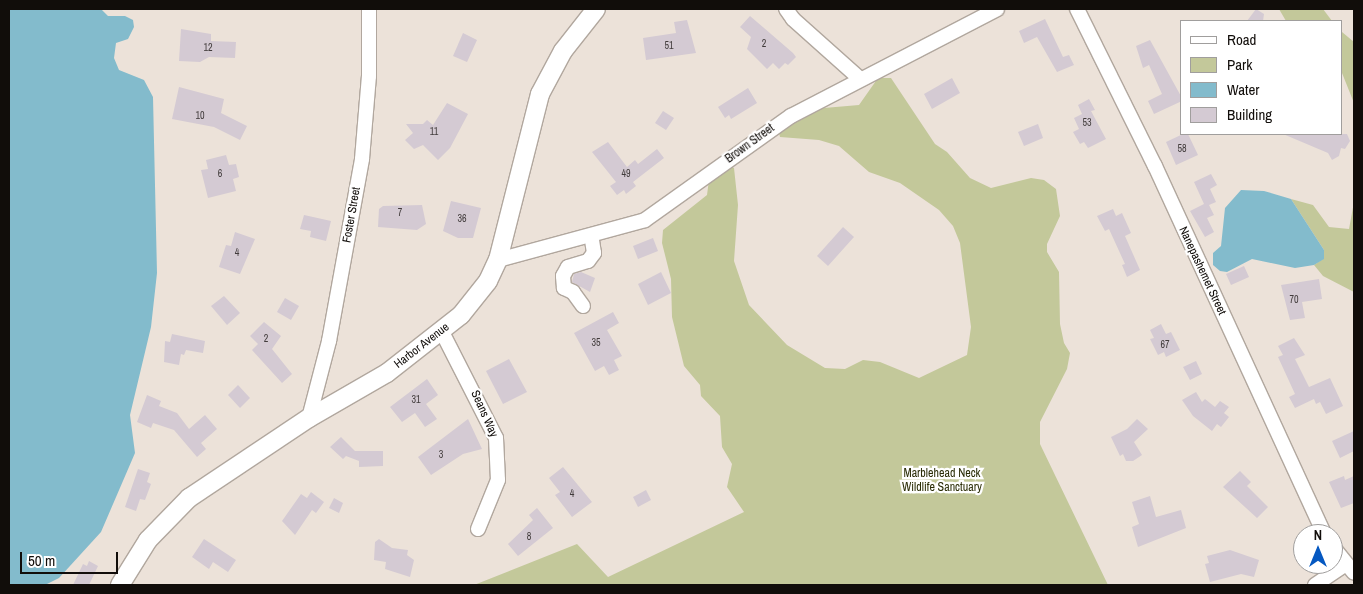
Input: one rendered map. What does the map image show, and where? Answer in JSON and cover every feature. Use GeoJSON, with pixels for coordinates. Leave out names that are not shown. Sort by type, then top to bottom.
{"type":"FeatureCollection","features":[{"type":"Feature","properties":{"kind":"main road","name":"Harbor Avenue"},"geometry":{"type":"LineString","coordinates":[[120,585],[133,560],[168,516],[229,469],[309,418],[387,373],[442,332],[460,315],[488,281],[498,260],[540,94],[563,51],[596,9]]}},
{"type":"Feature","properties":{"kind":"street","name":"Foster Street"},"geometry":{"type":"LineString","coordinates":[[309,418],[329,341],[362,160],[369,76],[369,9]]}},
{"type":"Feature","properties":{"kind":"street"},"geometry":{"type":"LineString","coordinates":[[786,9],[793,19],[859,78]]}},
{"type":"Feature","properties":{"kind":"street","name":"Brown Street"},"geometry":{"type":"LineString","coordinates":[[498,260],[645,220],[746,145],[859,78],[997,9]]}},
{"type":"Feature","properties":{"kind":"street","name":"Nanepashemet Street"},"geometry":{"type":"LineString","coordinates":[[1077,9],[1155,166],[1319,524]]}},
{"type":"Feature","properties":{"kind":"street"},"geometry":{"type":"LineString","coordinates":[[583,306],[572,292],[564,288],[563,276],[568,267],[588,262],[594,253],[591,235]]}},
{"type":"Feature","properties":{"kind":"street","name":"Seans Way"},"geometry":{"type":"LineString","coordinates":[[442,332],[496,438],[498,480],[478,529]]}},
{"type":"Feature","properties":{"kind":"street"},"geometry":{"type":"LineString","coordinates":[[1315,585],[1350,568]]}},
{"type":"Feature","properties":{"kind":"green space"},"geometry":{"type":"Polygon","coordinates":[[[1279,9],[1323,9],[1331,20],[1285,20],[1279,9]]]}},
{"type":"Feature","properties":{"kind":"green space"},"geometry":{"type":"Polygon","coordinates":[[[1343,33],[1354,42],[1354,103],[1343,76],[1343,33]]]}},
{"type":"Feature","properties":{"kind":"green space","name":"Marblehead Neck Wildlife Sanctuary"},"geometry":{"type":"Polygon","coordinates":[[[878,78],[891,78],[935,144],[947,152],[970,178],[991,188],[1031,178],[1044,180],[1056,189],[1060,216],[1047,244],[1047,252],[1059,272],[1060,324],[1064,343],[1070,353],[1067,369],[1040,422],[1040,444],[1108,585],[474,585],[577,544],[608,577],[744,512],[727,487],[732,464],[722,447],[720,416],[701,396],[700,385],[684,366],[672,317],[671,279],[662,243],[663,230],[707,195],[709,180],[729,165],[734,168],[738,205],[734,261],[749,305],[787,345],[825,368],[845,369],[863,360],[880,362],[919,378],[967,355],[971,327],[960,243],[953,226],[939,210],[900,183],[869,172],[839,146],[819,140],[780,137],[778,129],[784,119],[824,108],[859,105],[878,78]]]}},
{"type":"Feature","properties":{"kind":"green space"},"geometry":{"type":"Polygon","coordinates":[[[1291,199],[1313,205],[1329,227],[1349,229],[1354,202],[1354,292],[1323,276],[1314,265],[1323,259],[1324,250],[1291,199]]]}},
{"type":"Feature","properties":{"kind":"water"},"geometry":{"type":"Polygon","coordinates":[[[9,9],[101,9],[108,16],[125,16],[133,20],[134,27],[128,39],[116,43],[114,58],[119,70],[144,80],[153,97],[157,273],[151,327],[130,415],[135,453],[101,532],[59,578],[45,585],[9,585],[9,9]]]}},
{"type":"Feature","properties":{"kind":"water"},"geometry":{"type":"Polygon","coordinates":[[[1241,190],[1264,191],[1291,199],[1324,250],[1324,259],[1314,265],[1295,268],[1252,259],[1227,272],[1220,271],[1213,265],[1213,253],[1221,246],[1225,208],[1241,190]]]}},
{"type":"Feature","properties":{"kind":"building"},"geometry":{"type":"Polygon","coordinates":[[[1256,9],[1264,14],[1263,20],[1248,20],[1256,9]]]}},
{"type":"Feature","properties":{"kind":"building"},"geometry":{"type":"Polygon","coordinates":[[[750,16],[793,53],[796,57],[788,65],[785,63],[779,69],[773,63],[767,69],[747,49],[751,37],[740,27],[750,16]]]}},
{"type":"Feature","properties":{"kind":"building"},"geometry":{"type":"Polygon","coordinates":[[[1045,19],[1063,57],[1069,55],[1074,65],[1057,72],[1037,37],[1024,43],[1019,31],[1045,19]]]}},
{"type":"Feature","properties":{"kind":"building"},"geometry":{"type":"Polygon","coordinates":[[[687,20],[696,53],[646,60],[643,38],[676,33],[674,22],[687,20]]]}},
{"type":"Feature","properties":{"kind":"building"},"geometry":{"type":"Polygon","coordinates":[[[181,29],[211,34],[211,41],[236,42],[235,58],[209,57],[200,62],[179,61],[181,29]]]}},
{"type":"Feature","properties":{"kind":"building"},"geometry":{"type":"Polygon","coordinates":[[[463,33],[477,40],[467,62],[453,56],[463,33]]]}},
{"type":"Feature","properties":{"kind":"building"},"geometry":{"type":"Polygon","coordinates":[[[1150,40],[1180,94],[1180,102],[1154,114],[1148,101],[1162,94],[1149,65],[1143,68],[1136,46],[1150,40]]]}},
{"type":"Feature","properties":{"kind":"building"},"geometry":{"type":"Polygon","coordinates":[[[952,78],[960,93],[932,109],[924,94],[952,78]]]}},
{"type":"Feature","properties":{"kind":"building"},"geometry":{"type":"Polygon","coordinates":[[[179,87],[224,99],[221,113],[247,126],[240,140],[214,127],[172,119],[179,87]]]}},
{"type":"Feature","properties":{"kind":"building"},"geometry":{"type":"Polygon","coordinates":[[[748,88],[757,103],[731,119],[729,115],[725,118],[718,107],[748,88]]]}},
{"type":"Feature","properties":{"kind":"building"},"geometry":{"type":"Polygon","coordinates":[[[1089,99],[1095,110],[1091,111],[1106,139],[1088,148],[1084,142],[1080,144],[1073,132],[1079,129],[1074,118],[1082,114],[1078,105],[1089,99]]]}},
{"type":"Feature","properties":{"kind":"building"},"geometry":{"type":"Polygon","coordinates":[[[447,103],[468,114],[450,148],[438,160],[423,145],[414,149],[405,140],[413,133],[406,124],[423,124],[427,120],[433,125],[447,103]]]}},
{"type":"Feature","properties":{"kind":"building"},"geometry":{"type":"Polygon","coordinates":[[[663,111],[674,118],[666,130],[655,123],[663,111]]]}},
{"type":"Feature","properties":{"kind":"building"},"geometry":{"type":"Polygon","coordinates":[[[1038,124],[1043,138],[1024,146],[1018,132],[1038,124]]]}},
{"type":"Feature","properties":{"kind":"building"},"geometry":{"type":"Polygon","coordinates":[[[1347,134],[1350,141],[1345,149],[1341,148],[1339,156],[1332,160],[1328,153],[1285,135],[1347,134]]]}},
{"type":"Feature","properties":{"kind":"building"},"geometry":{"type":"Polygon","coordinates":[[[1181,135],[1188,135],[1198,155],[1176,165],[1166,142],[1181,135]]]}},
{"type":"Feature","properties":{"kind":"building"},"geometry":{"type":"Polygon","coordinates":[[[608,142],[627,167],[635,160],[638,164],[657,149],[664,158],[633,182],[636,186],[626,194],[624,190],[617,195],[610,186],[616,182],[592,152],[608,142]]]}},
{"type":"Feature","properties":{"kind":"building"},"geometry":{"type":"Polygon","coordinates":[[[226,155],[229,165],[236,164],[239,177],[233,179],[236,191],[208,198],[201,170],[208,169],[206,160],[226,155]]]}},
{"type":"Feature","properties":{"kind":"building"},"geometry":{"type":"Polygon","coordinates":[[[1211,174],[1217,185],[1210,189],[1216,202],[1209,205],[1214,215],[1207,218],[1214,232],[1205,237],[1190,211],[1204,204],[1194,182],[1211,174]]]}},
{"type":"Feature","properties":{"kind":"building"},"geometry":{"type":"Polygon","coordinates":[[[451,201],[481,208],[473,238],[458,238],[443,231],[451,201]]]}},
{"type":"Feature","properties":{"kind":"building"},"geometry":{"type":"Polygon","coordinates":[[[422,205],[426,224],[417,230],[378,227],[379,209],[383,206],[422,205]]]}},
{"type":"Feature","properties":{"kind":"building"},"geometry":{"type":"Polygon","coordinates":[[[1113,209],[1116,216],[1122,213],[1131,233],[1125,236],[1140,270],[1127,277],[1122,265],[1125,264],[1109,229],[1105,231],[1097,216],[1113,209]]]}},
{"type":"Feature","properties":{"kind":"building"},"geometry":{"type":"Polygon","coordinates":[[[304,215],[331,221],[326,241],[310,237],[311,231],[300,229],[304,215]]]}},
{"type":"Feature","properties":{"kind":"building"},"geometry":{"type":"Polygon","coordinates":[[[843,227],[854,237],[828,266],[817,256],[843,227]]]}},
{"type":"Feature","properties":{"kind":"building"},"geometry":{"type":"Polygon","coordinates":[[[235,232],[255,239],[240,274],[219,267],[226,245],[231,246],[235,232]]]}},
{"type":"Feature","properties":{"kind":"building"},"geometry":{"type":"Polygon","coordinates":[[[653,238],[658,251],[638,259],[633,246],[653,238]]]}},
{"type":"Feature","properties":{"kind":"building"},"geometry":{"type":"Polygon","coordinates":[[[1244,266],[1249,277],[1231,285],[1226,274],[1244,266]]]}},
{"type":"Feature","properties":{"kind":"building"},"geometry":{"type":"Polygon","coordinates":[[[581,272],[595,278],[590,292],[572,282],[574,274],[581,272]]]}},
{"type":"Feature","properties":{"kind":"building"},"geometry":{"type":"Polygon","coordinates":[[[661,272],[671,293],[648,305],[638,284],[661,272]]]}},
{"type":"Feature","properties":{"kind":"building"},"geometry":{"type":"Polygon","coordinates":[[[1319,279],[1322,299],[1302,302],[1305,318],[1290,320],[1281,285],[1319,279]]]}},
{"type":"Feature","properties":{"kind":"building"},"geometry":{"type":"Polygon","coordinates":[[[224,296],[240,313],[227,325],[211,306],[224,296]]]}},
{"type":"Feature","properties":{"kind":"building"},"geometry":{"type":"Polygon","coordinates":[[[285,298],[299,306],[291,320],[277,312],[285,298]]]}},
{"type":"Feature","properties":{"kind":"building"},"geometry":{"type":"Polygon","coordinates":[[[613,312],[619,323],[607,330],[622,356],[614,360],[619,370],[609,375],[604,366],[595,371],[574,333],[613,312]]]}},
{"type":"Feature","properties":{"kind":"building"},"geometry":{"type":"Polygon","coordinates":[[[264,322],[281,336],[272,349],[292,374],[282,383],[252,350],[258,344],[250,336],[264,322]]]}},
{"type":"Feature","properties":{"kind":"building"},"geometry":{"type":"Polygon","coordinates":[[[1161,324],[1166,334],[1171,332],[1180,350],[1166,357],[1164,352],[1158,355],[1150,339],[1154,338],[1150,330],[1161,324]]]}},
{"type":"Feature","properties":{"kind":"building"},"geometry":{"type":"Polygon","coordinates":[[[172,334],[205,341],[203,353],[186,350],[184,355],[181,354],[179,365],[164,362],[165,341],[170,342],[172,334]]]}},
{"type":"Feature","properties":{"kind":"building"},"geometry":{"type":"Polygon","coordinates":[[[1294,338],[1305,355],[1295,359],[1309,387],[1330,378],[1343,406],[1326,414],[1320,402],[1316,404],[1314,399],[1295,408],[1289,397],[1295,394],[1278,357],[1283,355],[1278,346],[1294,338]]]}},
{"type":"Feature","properties":{"kind":"building"},"geometry":{"type":"Polygon","coordinates":[[[509,359],[527,392],[503,404],[486,371],[509,359]]]}},
{"type":"Feature","properties":{"kind":"building"},"geometry":{"type":"Polygon","coordinates":[[[1196,361],[1202,374],[1190,380],[1183,367],[1196,361]]]}},
{"type":"Feature","properties":{"kind":"building"},"geometry":{"type":"Polygon","coordinates":[[[427,379],[438,395],[426,404],[437,419],[425,427],[415,413],[402,422],[390,407],[427,379]]]}},
{"type":"Feature","properties":{"kind":"building"},"geometry":{"type":"Polygon","coordinates":[[[238,385],[250,398],[240,408],[228,395],[238,385]]]}},
{"type":"Feature","properties":{"kind":"building"},"geometry":{"type":"Polygon","coordinates":[[[1196,392],[1202,402],[1205,399],[1215,407],[1220,401],[1229,407],[1224,413],[1229,417],[1221,427],[1217,424],[1212,431],[1193,416],[1182,400],[1196,392]]]}},
{"type":"Feature","properties":{"kind":"building"},"geometry":{"type":"Polygon","coordinates":[[[147,395],[161,401],[159,406],[177,413],[189,429],[205,415],[217,429],[201,443],[206,449],[197,457],[174,430],[153,423],[151,428],[137,422],[147,395]]]}},
{"type":"Feature","properties":{"kind":"building"},"geometry":{"type":"Polygon","coordinates":[[[468,419],[482,449],[463,454],[431,475],[418,457],[468,419]]]}},
{"type":"Feature","properties":{"kind":"building"},"geometry":{"type":"Polygon","coordinates":[[[1137,419],[1148,429],[1134,442],[1142,455],[1133,461],[1126,461],[1123,454],[1120,456],[1111,437],[1127,429],[1137,419]]]}},
{"type":"Feature","properties":{"kind":"building"},"geometry":{"type":"Polygon","coordinates":[[[1354,431],[1354,451],[1340,458],[1332,441],[1354,431]]]}},
{"type":"Feature","properties":{"kind":"building"},"geometry":{"type":"Polygon","coordinates":[[[341,437],[355,451],[383,451],[383,466],[359,467],[359,461],[346,456],[343,459],[330,447],[341,437]]]}},
{"type":"Feature","properties":{"kind":"building"},"geometry":{"type":"Polygon","coordinates":[[[563,467],[592,502],[572,517],[555,495],[560,492],[549,478],[563,467]]]}},
{"type":"Feature","properties":{"kind":"building"},"geometry":{"type":"Polygon","coordinates":[[[138,469],[150,473],[147,482],[151,484],[145,500],[140,499],[136,511],[125,507],[138,469]]]}},
{"type":"Feature","properties":{"kind":"building"},"geometry":{"type":"Polygon","coordinates":[[[1240,471],[1251,482],[1247,486],[1268,507],[1257,518],[1223,487],[1240,471]]]}},
{"type":"Feature","properties":{"kind":"building"},"geometry":{"type":"Polygon","coordinates":[[[1344,476],[1345,480],[1354,476],[1354,503],[1341,508],[1329,482],[1344,476]]]}},
{"type":"Feature","properties":{"kind":"building"},"geometry":{"type":"Polygon","coordinates":[[[646,490],[651,500],[638,507],[633,497],[646,490]]]}},
{"type":"Feature","properties":{"kind":"building"},"geometry":{"type":"Polygon","coordinates":[[[311,492],[324,502],[316,513],[312,510],[295,535],[282,521],[301,494],[307,498],[311,492]]]}},
{"type":"Feature","properties":{"kind":"building"},"geometry":{"type":"Polygon","coordinates":[[[1150,496],[1156,517],[1181,510],[1186,528],[1138,547],[1132,527],[1139,524],[1132,502],[1150,496]]]}},
{"type":"Feature","properties":{"kind":"building"},"geometry":{"type":"Polygon","coordinates":[[[334,498],[343,503],[339,513],[329,508],[334,498]]]}},
{"type":"Feature","properties":{"kind":"building"},"geometry":{"type":"Polygon","coordinates":[[[537,508],[553,528],[518,556],[508,544],[533,520],[529,515],[537,508]]]}},
{"type":"Feature","properties":{"kind":"building"},"geometry":{"type":"Polygon","coordinates":[[[204,539],[236,560],[228,572],[213,562],[209,569],[192,557],[204,539]]]}},
{"type":"Feature","properties":{"kind":"building"},"geometry":{"type":"Polygon","coordinates":[[[379,539],[392,548],[408,550],[407,555],[414,560],[410,577],[385,569],[386,562],[374,560],[375,542],[379,539]]]}},
{"type":"Feature","properties":{"kind":"building"},"geometry":{"type":"Polygon","coordinates":[[[1230,550],[1259,560],[1254,577],[1241,574],[1210,582],[1205,564],[1209,563],[1207,556],[1230,550]]]}},
{"type":"Feature","properties":{"kind":"building"},"geometry":{"type":"Polygon","coordinates":[[[89,561],[98,566],[89,585],[73,585],[83,564],[87,566],[89,561]]]}}]}
